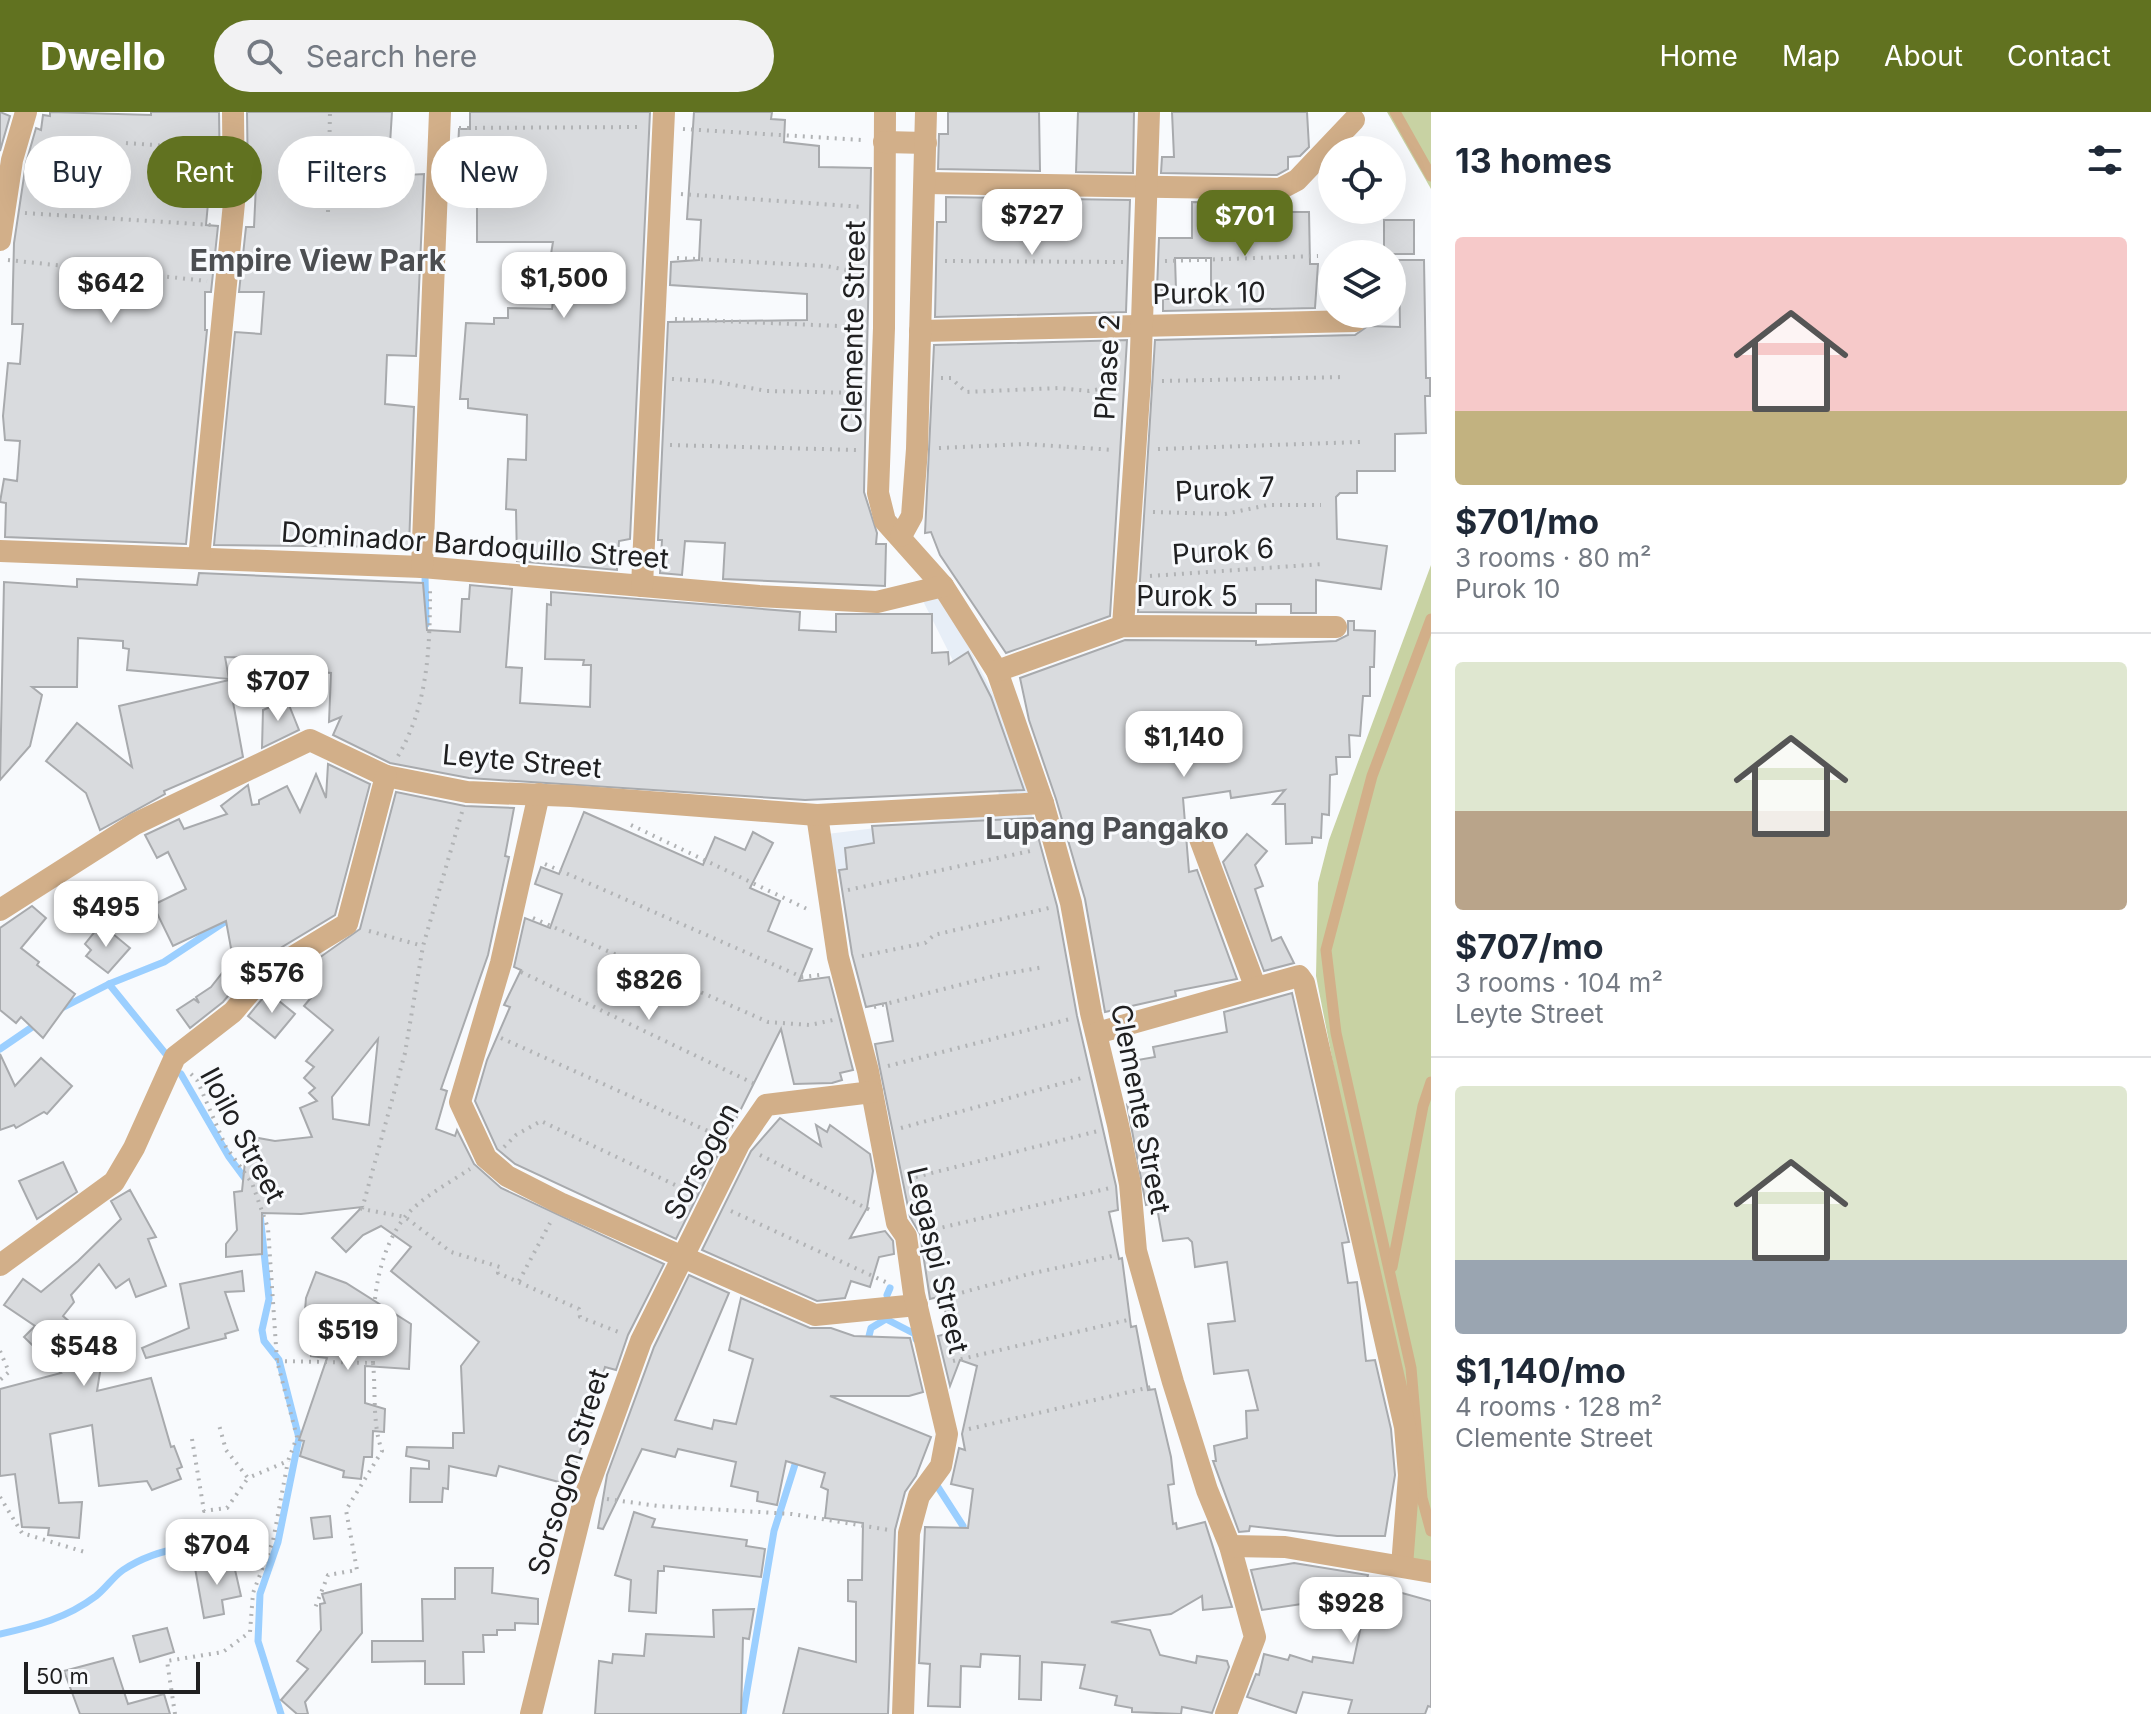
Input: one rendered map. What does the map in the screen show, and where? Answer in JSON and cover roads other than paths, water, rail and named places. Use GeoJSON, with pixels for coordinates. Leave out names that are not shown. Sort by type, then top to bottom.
{"type":"FeatureCollection","features":[{"type":"Feature","properties":{"kind":"street"},"geometry":{"type":"LineString","coordinates":[[0,240],[3,212],[26,112]]}},
{"type":"Feature","properties":{"kind":"street"},"geometry":{"type":"LineString","coordinates":[[199,558],[230,227],[233,112]]}},
{"type":"Feature","properties":{"kind":"street"},"geometry":{"type":"LineString","coordinates":[[426,568],[440,112]]}},
{"type":"Feature","properties":{"kind":"street"},"geometry":{"type":"LineString","coordinates":[[642,586],[664,112]]}},
{"type":"Feature","properties":{"kind":"street","name":"Clemente Street"},"geometry":{"type":"LineString","coordinates":[[885,112],[885,278],[878,493],[885,521],[943,586],[997,671],[1043,803],[1071,903],[1118,1125],[1130,1184],[1136,1251],[1173,1382],[1207,1490],[1230,1546],[1255,1637],[1226,1714]]}},
{"type":"Feature","properties":{"kind":"street"},"geometry":{"type":"LineString","coordinates":[[901,536],[912,516],[926,112]]}},
{"type":"Feature","properties":{"kind":"street","name":"Phase 2"},"geometry":{"type":"LineString","coordinates":[[1123,626],[1140,381],[1149,112]]}},
{"type":"Feature","properties":{"kind":"street"},"geometry":{"type":"LineString","coordinates":[[925,183],[1146,189],[1289,187],[1354,120]]}},
{"type":"Feature","properties":{"kind":"street"},"geometry":{"type":"LineString","coordinates":[[884,142],[926,143]]}},
{"type":"Feature","properties":{"kind":"street"},"geometry":{"type":"LineString","coordinates":[[885,278],[921,281]]}},
{"type":"Feature","properties":{"kind":"street","name":"Purok 10"},"geometry":{"type":"LineString","coordinates":[[920,331],[1318,322]]}},
{"type":"Feature","properties":{"kind":"street","name":"Dominador Bardoquillo Street"},"geometry":{"type":"LineString","coordinates":[[0,551],[426,568],[877,602],[943,586]]}},
{"type":"Feature","properties":{"kind":"street","name":"Purok 5"},"geometry":{"type":"LineString","coordinates":[[997,671],[1123,626],[1336,627]]}},
{"type":"Feature","properties":{"kind":"street","name":"Leyte Street"},"geometry":{"type":"LineString","coordinates":[[0,910],[135,824],[310,740],[386,776],[467,792],[539,794],[817,815],[1043,803]]}},
{"type":"Feature","properties":{"kind":"street"},"geometry":{"type":"LineString","coordinates":[[0,1265],[114,1182],[134,1148],[175,1057],[233,1012],[265,974],[347,924],[386,776]]}},
{"type":"Feature","properties":{"kind":"street"},"geometry":{"type":"LineString","coordinates":[[539,794],[515,910],[460,1102],[486,1158],[507,1176],[560,1203],[815,1315],[917,1305]]}},
{"type":"Feature","properties":{"kind":"street","name":"Legaspi Street"},"geometry":{"type":"LineString","coordinates":[[817,815],[826,893],[839,959],[870,1082],[947,1434],[941,1466],[919,1496],[909,1533],[903,1714]]}},
{"type":"Feature","properties":{"kind":"street"},"geometry":{"type":"LineString","coordinates":[[1200,839],[1255,986]]}},
{"type":"Feature","properties":{"kind":"street"},"geometry":{"type":"LineString","coordinates":[[1094,1023],[1299,976],[1304,983],[1405,1427],[1409,1475],[1402,1566]]}},
{"type":"Feature","properties":{"kind":"street","name":"Sorsogon"},"geometry":{"type":"LineString","coordinates":[[685,1256],[739,1144],[766,1105],[793,1102],[870,1082]]}},
{"type":"Feature","properties":{"kind":"street","name":"Sorsogon Street"},"geometry":{"type":"LineString","coordinates":[[531,1714],[585,1496],[641,1341],[685,1256]]}},
{"type":"Feature","properties":{"kind":"street"},"geometry":{"type":"LineString","coordinates":[[1230,1546],[1285,1547],[1431,1572]]}},
{"type":"Feature","properties":{"kind":"lane"},"geometry":{"type":"LineString","coordinates":[[1395,112],[1431,176]]}},
{"type":"Feature","properties":{"kind":"lane"},"geometry":{"type":"LineString","coordinates":[[1431,619],[1372,776],[1326,950],[1328,991],[1336,1033],[1392,1272],[1411,1368],[1422,1498],[1431,1531]]}},
{"type":"Feature","properties":{"kind":"lane"},"geometry":{"type":"LineString","coordinates":[[1392,1272],[1423,1106],[1431,1082]]}},
{"type":"Feature","properties":{"kind":"waterway"},"geometry":{"type":"LineString","coordinates":[[425,575],[426,624]]}},
{"type":"Feature","properties":{"kind":"waterway"},"geometry":{"type":"LineString","coordinates":[[58,1010],[109,984],[164,962],[223,923],[235,919]]}},
{"type":"Feature","properties":{"kind":"waterway"},"geometry":{"type":"LineString","coordinates":[[109,984],[165,1053]]}},
{"type":"Feature","properties":{"kind":"waterway"},"geometry":{"type":"LineString","coordinates":[[0,1049],[38,1023]]}},
{"type":"Feature","properties":{"kind":"waterway"},"geometry":{"type":"LineString","coordinates":[[181,1074],[229,1157],[249,1184]]}},
{"type":"Feature","properties":{"kind":"waterway"},"geometry":{"type":"LineString","coordinates":[[260,1214],[269,1299],[262,1330],[264,1341],[279,1360],[299,1438],[278,1542],[260,1594],[258,1641],[281,1714]]}},
{"type":"Feature","properties":{"kind":"waterway"},"geometry":{"type":"LineString","coordinates":[[887,1295],[890,1288]]}},
{"type":"Feature","properties":{"kind":"waterway"},"geometry":{"type":"LineString","coordinates":[[867,1344],[871,1328],[886,1319],[915,1334],[916,1339]]}},
{"type":"Feature","properties":{"kind":"waterway"},"geometry":{"type":"LineString","coordinates":[[743,1714],[774,1531],[798,1455]]}},
{"type":"Feature","properties":{"kind":"waterway"},"geometry":{"type":"LineString","coordinates":[[934,1481],[963,1526]]}},
{"type":"Feature","properties":{"kind":"waterway"},"geometry":{"type":"LineString","coordinates":[[0,1634],[39,1624],[74,1610],[96,1596],[123,1570],[155,1554],[189,1546],[260,1542]]}},
{"type":"Feature","properties":{"kind":"district","name":"Empire View Park"},"geometry":{"type":"Point","coordinates":[318,261]}},
{"type":"Feature","properties":{"kind":"district","name":"Lupang Pangako"},"geometry":{"type":"Point","coordinates":[1107,829]}}]}
